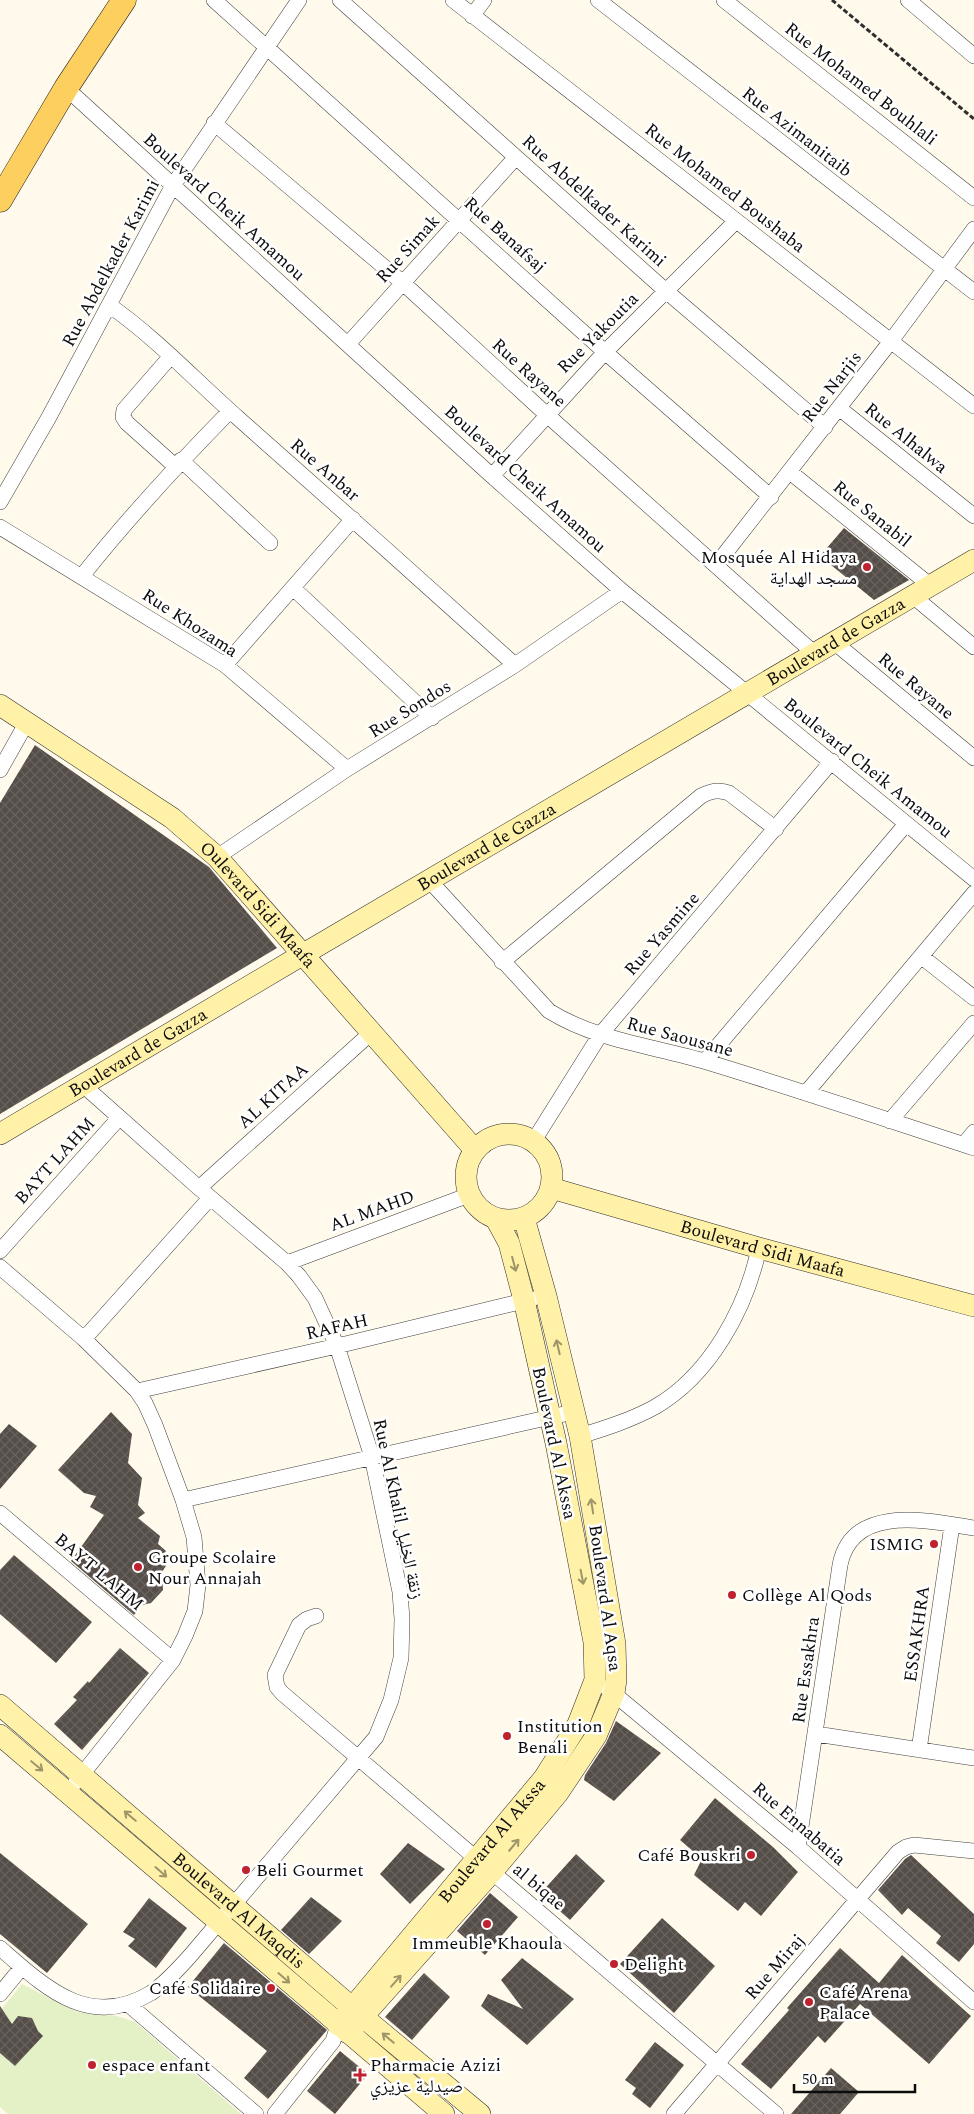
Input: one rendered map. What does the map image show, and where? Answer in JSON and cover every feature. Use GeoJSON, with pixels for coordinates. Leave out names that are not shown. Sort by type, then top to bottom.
{"type":"FeatureCollection","features":[{"type":"Feature","properties":{"kind":"main road"},"geometry":{"type":"LineString","coordinates":[[0,200],[66,88],[124,0]]}},
{"type":"Feature","properties":{"kind":"street","name":"Rue Banafsaj"},"geometry":{"type":"LineString","coordinates":[[214,0],[605,352],[771,497]]}},
{"type":"Feature","properties":{"kind":"street","name":"Rue Abdelkader Karimi"},"geometry":{"type":"LineString","coordinates":[[0,502],[110,305],[172,187],[300,0]]}},
{"type":"Feature","properties":{"kind":"street","name":"Rue Abdelkader Karimi"},"geometry":{"type":"LineString","coordinates":[[340,0],[666,291],[825,427]]}},
{"type":"Feature","properties":{"kind":"street","name":"Rue Mohamed Boushaba"},"geometry":{"type":"LineString","coordinates":[[453,0],[974,406]]}},
{"type":"Feature","properties":{"kind":"street"},"geometry":{"type":"LineString","coordinates":[[472,16],[484,0]]}},
{"type":"Feature","properties":{"kind":"street","name":"Rue Azimanitaib"},"geometry":{"type":"LineString","coordinates":[[598,0],[974,292]]}},
{"type":"Feature","properties":{"kind":"street","name":"Rue Mohamed Bouhlali"},"geometry":{"type":"LineString","coordinates":[[724,0],[974,198]]}},
{"type":"Feature","properties":{"kind":"street"},"geometry":{"type":"LineString","coordinates":[[908,0],[974,56]]}},
{"type":"Feature","properties":{"kind":"street","name":"Boulevard Cheik Amamou"},"geometry":{"type":"LineString","coordinates":[[66,88],[172,187],[622,591],[974,879]]}},
{"type":"Feature","properties":{"kind":"street","name":"Rue Rayane"},"geometry":{"type":"LineString","coordinates":[[214,123],[403,283],[546,414],[815,654]]}},
{"type":"Feature","properties":{"kind":"street","name":"Rue Simak"},"geometry":{"type":"LineString","coordinates":[[348,344],[516,157]]}},
{"type":"Feature","properties":{"kind":"street","name":"Rue Yakoutia"},"geometry":{"type":"LineString","coordinates":[[492,476],[546,414],[605,352],[736,221]]}},
{"type":"Feature","properties":{"kind":"street","name":"Rue Narjis"},"geometry":{"type":"LineString","coordinates":[[716,565],[825,427],[974,230]]}},
{"type":"Feature","properties":{"kind":"street","name":"Rue Anbar"},"geometry":{"type":"LineString","coordinates":[[110,305],[171,356],[515,666]]}},
{"type":"Feature","properties":{"kind":"street"},"geometry":{"type":"LineString","coordinates":[[171,356],[124,410],[123,417],[127,423],[178,463],[270,543]]}},
{"type":"Feature","properties":{"kind":"street","name":"Rue Alhalwa"},"geometry":{"type":"LineString","coordinates":[[839,408],[974,516]]}},
{"type":"Feature","properties":{"kind":"street"},"geometry":{"type":"LineString","coordinates":[[82,576],[178,463],[230,411]]}},
{"type":"Feature","properties":{"kind":"street","name":"Rue Sanabil"},"geometry":{"type":"LineString","coordinates":[[790,472],[922,591],[974,647]]}},
{"type":"Feature","properties":{"kind":"street"},"geometry":{"type":"LineString","coordinates":[[225,665],[353,519]]}},
{"type":"Feature","properties":{"kind":"street","name":"Rue Khozama"},"geometry":{"type":"LineString","coordinates":[[0,527],[225,665],[347,769]]}},
{"type":"Feature","properties":{"kind":"street","name":"Boulevard de Gazza"},"geometry":{"type":"LineString","coordinates":[[0,1134],[974,560]]}},
{"type":"Feature","properties":{"kind":"street"},"geometry":{"type":"LineString","coordinates":[[293,588],[432,718]]}},
{"type":"Feature","properties":{"kind":"street","name":"Rue Sondos"},"geometry":{"type":"LineString","coordinates":[[217,857],[347,769],[515,666],[622,591]]}},
{"type":"Feature","properties":{"kind":"street","name":"Rue Rayane"},"geometry":{"type":"LineString","coordinates":[[834,642],[974,758]]}},
{"type":"Feature","properties":{"kind":"street","name":"Oulevard Sidi Maafa"},"geometry":{"type":"LineString","coordinates":[[0,706],[172,818],[217,857],[475,1150]]}},
{"type":"Feature","properties":{"kind":"street"},"geometry":{"type":"LineString","coordinates":[[0,770],[27,722]]}},
{"type":"Feature","properties":{"kind":"street","name":"Rue Yasmine"},"geometry":{"type":"LineString","coordinates":[[533,1142],[600,1035],[832,761]]}},
{"type":"Feature","properties":{"kind":"street"},"geometry":{"type":"LineString","coordinates":[[502,962],[694,802],[709,792],[722,790],[729,793],[776,829]]}},
{"type":"Feature","properties":{"kind":"street"},"geometry":{"type":"LineString","coordinates":[[705,1061],[906,824]]}},
{"type":"Feature","properties":{"kind":"street","name":"Rue Saousane"},"geometry":{"type":"LineString","coordinates":[[429,880],[502,962],[549,1011],[568,1022],[600,1035],[705,1061],[969,1146]]}},
{"type":"Feature","properties":{"kind":"street"},"geometry":{"type":"LineString","coordinates":[[806,1094],[974,893]]}},
{"type":"Feature","properties":{"kind":"street"},"geometry":{"type":"LineString","coordinates":[[922,957],[974,998]]}},
{"type":"Feature","properties":{"kind":"street"},"geometry":{"type":"LineString","coordinates":[[890,1120],[974,1023]]}},
{"type":"Feature","properties":{"kind":"street","name":"AL KITAA"},"geometry":{"type":"LineString","coordinates":[[199,1188],[372,1032]]}},
{"type":"Feature","properties":{"kind":"street","name":"Rue Al Khalil زنقة الخليل"},"geometry":{"type":"LineString","coordinates":[[83,1085],[210,1198],[287,1263],[300,1276],[316,1298],[337,1346],[372,1457],[400,1592],[401,1658],[391,1700],[376,1737],[190,1956],[159,1986],[128,2004]]}},
{"type":"Feature","properties":{"kind":"street","name":"BAYT LAHM"},"geometry":{"type":"LineString","coordinates":[[0,1250],[119,1118]]}},
{"type":"Feature","properties":{"kind":"street"},"geometry":{"type":"LineString","coordinates":[[969,1146],[974,1132]]}},
{"type":"Feature","properties":{"kind":"street"},"geometry":{"type":"LineString","coordinates":[[502,1134],[522,1136],[533,1142],[539,1146],[548,1158],[552,1173],[551,1188],[543,1204],[524,1218],[510,1221],[496,1219],[477,1208],[469,1195],[466,1184],[469,1160],[475,1150],[484,1141],[502,1134]]}},
{"type":"Feature","properties":{"kind":"street","name":"Boulevard Sidi Maafa"},"geometry":{"type":"LineString","coordinates":[[551,1188],[759,1248],[974,1306]]}},
{"type":"Feature","properties":{"kind":"street","name":"AL MAHD"},"geometry":{"type":"LineString","coordinates":[[287,1263],[469,1195]]}},
{"type":"Feature","properties":{"kind":"street"},"geometry":{"type":"LineString","coordinates":[[84,1339],[210,1198]]}},
{"type":"Feature","properties":{"kind":"street","name":"Boulevard Al Aqsa"},"geometry":{"type":"LineString","coordinates":[[340,2033],[484,1866],[558,1793],[596,1736],[614,1693],[616,1680],[615,1644],[580,1436],[546,1296],[524,1218]]}},
{"type":"Feature","properties":{"kind":"street","name":"Boulevard Al Akssa"},"geometry":{"type":"LineString","coordinates":[[484,1866],[556,1762],[578,1724],[595,1680],[594,1642],[549,1416],[524,1300],[509,1243],[496,1219]]}},
{"type":"Feature","properties":{"kind":"street"},"geometry":{"type":"LineString","coordinates":[[580,1436],[614,1426],[643,1413],[670,1397],[682,1386],[714,1350],[731,1324],[750,1280],[759,1248]]}},
{"type":"Feature","properties":{"kind":"street"},"geometry":{"type":"LineString","coordinates":[[0,1267],[84,1339],[136,1391],[145,1403],[155,1424],[183,1500],[194,1538],[198,1585],[192,1617],[173,1660],[68,1792]]}},
{"type":"Feature","properties":{"kind":"street","name":"RAFAH"},"geometry":{"type":"LineString","coordinates":[[136,1391],[337,1346],[546,1296]]}},
{"type":"Feature","properties":{"kind":"street"},"geometry":{"type":"LineString","coordinates":[[183,1500],[573,1412]]}},
{"type":"Feature","properties":{"kind":"street","name":"BAYT LAHM"},"geometry":{"type":"LineString","coordinates":[[2,1518],[173,1660]]}},
{"type":"Feature","properties":{"kind":"street","name":"Rue Essakhra"},"geometry":{"type":"LineString","coordinates":[[798,1847],[840,1565],[842,1555],[848,1544],[866,1528],[890,1520],[974,1528]]}},
{"type":"Feature","properties":{"kind":"street","name":"ESSAKHRA"},"geometry":{"type":"LineString","coordinates":[[919,1750],[952,1525]]}},
{"type":"Feature","properties":{"kind":"street","name":"al biqae"},"geometry":{"type":"LineString","coordinates":[[316,1616],[307,1619],[294,1632],[275,1675],[275,1681],[282,1693],[776,2114]]}},
{"type":"Feature","properties":{"kind":"street","name":"Rue Ennabatia"},"geometry":{"type":"LineString","coordinates":[[595,1680],[614,1693],[798,1847],[974,2002]]}},
{"type":"Feature","properties":{"kind":"street","name":"Boulevard Al Maqdis"},"geometry":{"type":"LineString","coordinates":[[0,1704],[357,2012],[480,2114]]}},
{"type":"Feature","properties":{"kind":"street","name":"Boulevard Al Maqdis"},"geometry":{"type":"LineString","coordinates":[[0,1734],[219,1922],[340,2033],[444,2114]]}},
{"type":"Feature","properties":{"kind":"street"},"geometry":{"type":"LineString","coordinates":[[816,1734],[974,1758]]}},
{"type":"Feature","properties":{"kind":"street","name":"Rue Miraj"},"geometry":{"type":"LineString","coordinates":[[674,2114],[898,1852],[914,1845],[974,1851]]}},
{"type":"Feature","properties":{"kind":"street"},"geometry":{"type":"LineString","coordinates":[[0,1948],[52,1990],[82,2004],[104,2008],[128,2004],[256,2114]]}},
{"type":"Feature","properties":{"kind":"street"},"geometry":{"type":"LineString","coordinates":[[0,1994],[22,1967]]}},
{"type":"Feature","properties":{"kind":"street"},"geometry":{"type":"LineString","coordinates":[[275,2114],[340,2033]]}},
{"type":"Feature","properties":{"kind":"path"},"geometry":{"type":"LineString","coordinates":[[832,0],[974,119]]}},
{"type":"Feature","properties":{"kind":"green space","name":"espace enfant"},"geometry":{"type":"Polygon","coordinates":[[[22,1984],[77,2012],[117,2016],[135,2022],[241,2114],[8,2114],[0,2107],[0,2011],[22,1984]]]}},
{"type":"Feature","properties":{"kind":"building","name":"Mosquée Al Hidaya مسجد الهداية"},"geometry":{"type":"Polygon","coordinates":[[[844,528],[909,580],[874,600],[820,556],[844,528]]]}},
{"type":"Feature","properties":{"kind":"building"},"geometry":{"type":"Polygon","coordinates":[[[35,745],[209,867],[277,948],[0,1114],[0,803],[35,745]]]}},
{"type":"Feature","properties":{"kind":"building"},"geometry":{"type":"Polygon","coordinates":[[[111,1412],[132,1434],[128,1463],[142,1478],[138,1505],[145,1513],[138,1518],[160,1536],[158,1544],[166,1551],[162,1556],[169,1561],[162,1572],[163,1590],[151,1603],[142,1605],[134,1615],[71,1561],[104,1515],[90,1507],[96,1496],[84,1493],[58,1470],[111,1412]]]}},
{"type":"Feature","properties":{"kind":"building"},"geometry":{"type":"Polygon","coordinates":[[[9,1424],[37,1446],[0,1489],[0,1434],[9,1424]]]}},
{"type":"Feature","properties":{"kind":"building"},"geometry":{"type":"Polygon","coordinates":[[[14,1555],[92,1622],[56,1663],[0,1614],[0,1570],[14,1555]]]}},
{"type":"Feature","properties":{"kind":"building"},"geometry":{"type":"Polygon","coordinates":[[[120,1648],[149,1673],[82,1750],[54,1724],[77,1700],[73,1697],[88,1681],[89,1683],[120,1648]]]}},
{"type":"Feature","properties":{"kind":"building"},"geometry":{"type":"Polygon","coordinates":[[[616,1721],[661,1753],[614,1801],[584,1780],[585,1775],[606,1743],[616,1721]]]}},
{"type":"Feature","properties":{"kind":"building"},"geometry":{"type":"Polygon","coordinates":[[[715,1798],[773,1847],[798,1872],[761,1916],[745,1902],[738,1911],[694,1875],[702,1859],[680,1840],[715,1798]]]}},
{"type":"Feature","properties":{"kind":"building"},"geometry":{"type":"Polygon","coordinates":[[[408,1843],[445,1869],[410,1904],[380,1874],[408,1843]]]}},
{"type":"Feature","properties":{"kind":"building"},"geometry":{"type":"Polygon","coordinates":[[[0,1853],[88,1924],[47,1973],[0,1934],[0,1853]]]}},
{"type":"Feature","properties":{"kind":"building"},"geometry":{"type":"Polygon","coordinates":[[[576,1854],[605,1881],[570,1920],[540,1894],[576,1854]]]}},
{"type":"Feature","properties":{"kind":"building"},"geometry":{"type":"Polygon","coordinates":[[[911,1855],[974,1914],[974,1944],[959,1962],[936,1943],[941,1936],[908,1908],[902,1915],[878,1890],[905,1859],[911,1855]]]}},
{"type":"Feature","properties":{"kind":"building","name":"Immeuble Khaoula"},"geometry":{"type":"Polygon","coordinates":[[[490,1893],[518,1917],[485,1955],[457,1931],[490,1893]]]}},
{"type":"Feature","properties":{"kind":"building"},"geometry":{"type":"Polygon","coordinates":[[[311,1897],[342,1921],[309,1954],[281,1930],[311,1897]]]}},
{"type":"Feature","properties":{"kind":"building"},"geometry":{"type":"Polygon","coordinates":[[[149,1898],[187,1928],[156,1968],[128,1946],[135,1939],[123,1932],[149,1898]]]}},
{"type":"Feature","properties":{"kind":"building"},"geometry":{"type":"Polygon","coordinates":[[[662,1918],[715,1966],[674,2013],[620,1964],[662,1918]]]}},
{"type":"Feature","properties":{"kind":"building"},"geometry":{"type":"Polygon","coordinates":[[[224,1943],[327,2030],[268,2099],[244,2078],[267,2051],[188,1987],[224,1943]]]}},
{"type":"Feature","properties":{"kind":"building"},"geometry":{"type":"Polygon","coordinates":[[[840,1948],[879,1983],[902,1955],[971,2016],[929,2064],[860,2004],[825,2043],[818,2036],[771,2089],[741,2064],[840,1948]]]}},
{"type":"Feature","properties":{"kind":"building"},"geometry":{"type":"Polygon","coordinates":[[[522,1958],[574,1999],[527,2045],[481,2006],[488,1994],[523,2009],[501,1980],[522,1958]]]}},
{"type":"Feature","properties":{"kind":"building"},"geometry":{"type":"Polygon","coordinates":[[[424,1973],[450,1997],[412,2040],[385,2017],[424,1973]]]}},
{"type":"Feature","properties":{"kind":"building"},"geometry":{"type":"Polygon","coordinates":[[[0,2006],[12,2024],[18,2016],[32,2018],[38,2031],[43,2036],[15,2066],[0,2053],[0,2006]]]}},
{"type":"Feature","properties":{"kind":"building"},"geometry":{"type":"Polygon","coordinates":[[[655,2042],[684,2065],[650,2108],[632,2094],[636,2088],[625,2080],[655,2042]]]}},
{"type":"Feature","properties":{"kind":"building"},"geometry":{"type":"Polygon","coordinates":[[[340,2051],[368,2074],[335,2114],[307,2091],[340,2051]]]}},
{"type":"Feature","properties":{"kind":"building"},"geometry":{"type":"Polygon","coordinates":[[[831,2068],[859,2092],[840,2114],[791,2114],[831,2068]]]}},
{"type":"Feature","properties":{"kind":"place","name":"Mosquée Al Hidaya مسجد الهداية"},"geometry":{"type":"Point","coordinates":[867,567]}},
{"type":"Feature","properties":{"kind":"place","name":"ISMIG"},"geometry":{"type":"Point","coordinates":[934,1544]}},
{"type":"Feature","properties":{"kind":"place","name":"Groupe Scolaire Nour Annajah"},"geometry":{"type":"Point","coordinates":[138,1567]}},
{"type":"Feature","properties":{"kind":"place","name":"Collège Al Qods"},"geometry":{"type":"Point","coordinates":[732,1595]}},
{"type":"Feature","properties":{"kind":"place","name":"Institution Benali"},"geometry":{"type":"Point","coordinates":[507,1736]}},
{"type":"Feature","properties":{"kind":"place","name":"Café Bouskri"},"geometry":{"type":"Point","coordinates":[751,1855]}},
{"type":"Feature","properties":{"kind":"place","name":"Beli Gourmet"},"geometry":{"type":"Point","coordinates":[246,1870]}},
{"type":"Feature","properties":{"kind":"place","name":"Immeuble Khaoula"},"geometry":{"type":"Point","coordinates":[487,1924]}},
{"type":"Feature","properties":{"kind":"place","name":"Delight"},"geometry":{"type":"Point","coordinates":[614,1964]}},
{"type":"Feature","properties":{"kind":"place","name":"Café Solidaire"},"geometry":{"type":"Point","coordinates":[271,1988]}},
{"type":"Feature","properties":{"kind":"place","name":"Café Arena Palace"},"geometry":{"type":"Point","coordinates":[809,2002]}},
{"type":"Feature","properties":{"kind":"place","name":"espace enfant"},"geometry":{"type":"Point","coordinates":[92,2065]}},
{"type":"Feature","properties":{"kind":"place","name":"Pharmacie Azizi صيدلية عزيزي"},"geometry":{"type":"Point","coordinates":[360,2075]}}]}
